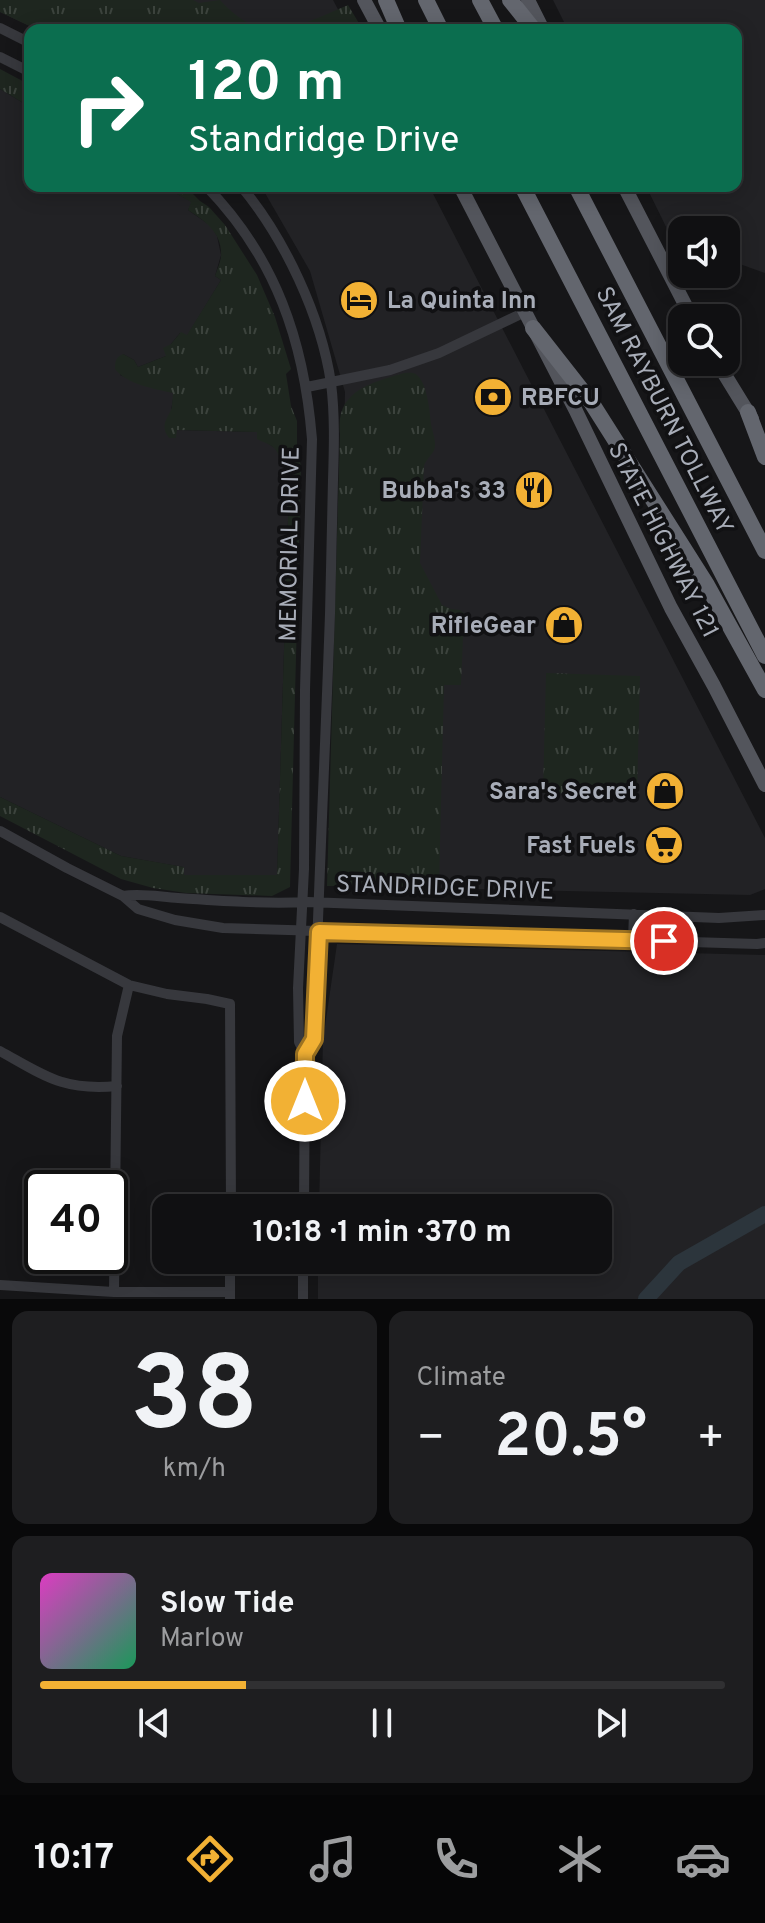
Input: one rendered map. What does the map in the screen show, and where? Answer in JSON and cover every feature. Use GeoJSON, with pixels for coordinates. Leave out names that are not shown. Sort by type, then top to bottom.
{"type":"FeatureCollection","features":[{"type":"Feature","properties":{"kind":"highway"},"geometry":{"type":"LineString","coordinates":[[386,0],[396,24]]}},
{"type":"Feature","properties":{"kind":"highway"},"geometry":{"type":"LineString","coordinates":[[426,0],[438,24]]}},
{"type":"Feature","properties":{"kind":"highway"},"geometry":{"type":"LineString","coordinates":[[480,0],[493,24]]}},
{"type":"Feature","properties":{"kind":"highway"},"geometry":{"type":"LineString","coordinates":[[510,0],[529,24]]}},
{"type":"Feature","properties":{"kind":"highway","name":"SAM RAYBURN TOLLWAY"},"geometry":{"type":"LineString","coordinates":[[525,192],[765,656]]}},
{"type":"Feature","properties":{"kind":"highway","name":"SAM RAYBURN TOLLWAY"},"geometry":{"type":"LineString","coordinates":[[579,192],[765,551]]}},
{"type":"Feature","properties":{"kind":"highway"},"geometry":{"type":"LineString","coordinates":[[533,328],[591,402],[707,585],[765,690]]}},
{"type":"Feature","properties":{"kind":"highway"},"geometry":{"type":"LineString","coordinates":[[748,412],[765,457]]}},
{"type":"Feature","properties":{"kind":"main road"},"geometry":{"type":"LineString","coordinates":[[364,0],[377,24]]}},
{"type":"Feature","properties":{"kind":"main road"},"geometry":{"type":"LineString","coordinates":[[528,0],[540,24]]}},
{"type":"Feature","properties":{"kind":"main road","name":"STATE HIGHWAY 121"},"geometry":{"type":"LineString","coordinates":[[463,192],[671,608],[765,785]]}},
{"type":"Feature","properties":{"kind":"main road"},"geometry":{"type":"LineString","coordinates":[[627,192],[685,304]]}},
{"type":"Feature","properties":{"kind":"main road"},"geometry":{"type":"LineString","coordinates":[[726,376],[765,438]]}},
{"type":"Feature","properties":{"kind":"street"},"geometry":{"type":"LineString","coordinates":[[0,28],[24,40]]}},
{"type":"Feature","properties":{"kind":"street"},"geometry":{"type":"LineString","coordinates":[[0,57],[24,69]]}},
{"type":"Feature","properties":{"kind":"street","name":"MEMORIAL DRIVE"},"geometry":{"type":"LineString","coordinates":[[211,192],[235,219],[286,307],[307,387],[312,439],[303,903],[298,988],[299,1042],[305,1054]]}},
{"type":"Feature","properties":{"kind":"street","name":"MEMORIAL DRIVE"},"geometry":{"type":"LineString","coordinates":[[245,192],[278,238],[302,286],[319,334],[330,383],[334,431],[319,932],[314,1039],[305,1054]]}},
{"type":"Feature","properties":{"kind":"street"},"geometry":{"type":"LineString","coordinates":[[307,387],[390,370],[439,353],[525,312]]}},
{"type":"Feature","properties":{"kind":"street","name":"STANDRIDGE DRIVE"},"geometry":{"type":"LineString","coordinates":[[0,831],[123,896],[138,909],[175,920],[223,928],[765,943]]}},
{"type":"Feature","properties":{"kind":"street","name":"STANDRIDGE DRIVE"},"geometry":{"type":"LineString","coordinates":[[123,896],[137,893],[155,897],[248,902],[719,918],[765,915]]}},
{"type":"Feature","properties":{"kind":"street"},"geometry":{"type":"LineString","coordinates":[[633,940],[634,914]]}},
{"type":"Feature","properties":{"kind":"street"},"geometry":{"type":"LineString","coordinates":[[0,917],[129,985],[230,1004],[231,1194]]}},
{"type":"Feature","properties":{"kind":"street"},"geometry":{"type":"LineString","coordinates":[[114,1292],[117,1036],[129,985]]}},
{"type":"Feature","properties":{"kind":"street"},"geometry":{"type":"LineString","coordinates":[[0,1051],[54,1080],[73,1086],[117,1086]]}},
{"type":"Feature","properties":{"kind":"street"},"geometry":{"type":"LineString","coordinates":[[304,1194],[305,1054]]}},
{"type":"Feature","properties":{"kind":"street"},"geometry":{"type":"LineString","coordinates":[[0,1285],[230,1295],[230,1274]]}},
{"type":"Feature","properties":{"kind":"street"},"geometry":{"type":"LineString","coordinates":[[303,1274],[303,1299]]}},
{"type":"Feature","properties":{"kind":"shaded area"},"geometry":{"type":"Polygon","coordinates":[[[0,0],[333,0],[346,24],[25,24],[0,12],[0,0]]]}},
{"type":"Feature","properties":{"kind":"shaded area"},"geometry":{"type":"Polygon","coordinates":[[[553,0],[765,0],[765,273],[740,264],[740,216],[668,216],[668,231],[649,192],[742,192],[742,24],[565,24],[553,0]]]}},
{"type":"Feature","properties":{"kind":"shaded area"},"geometry":{"type":"Polygon","coordinates":[[[0,89],[24,103],[24,192],[174,192],[192,202],[188,210],[211,226],[217,236],[221,255],[215,276],[221,280],[187,336],[180,333],[166,356],[138,367],[134,360],[123,354],[120,375],[174,393],[171,411],[176,430],[257,432],[279,453],[290,456],[277,876],[184,875],[183,867],[121,856],[0,797],[0,89]]]}},
{"type":"Feature","properties":{"kind":"shaded area"},"geometry":{"type":"Polygon","coordinates":[[[432,192],[765,838],[765,889],[750,895],[334,886],[345,392],[310,271],[265,193],[432,192]]]}},
{"type":"Feature","properties":{"kind":"shaded area"},"geometry":{"type":"Polygon","coordinates":[[[337,944],[765,955],[765,1299],[318,1299],[318,1274],[612,1274],[612,1194],[319,1194],[323,1040],[337,944]]]}},
{"type":"Feature","properties":{"kind":"green space"},"geometry":{"type":"Polygon","coordinates":[[[0,0],[193,0],[199,3],[220,0],[251,24],[25,24],[0,12],[0,0]]]}},
{"type":"Feature","properties":{"kind":"green space"},"geometry":{"type":"Polygon","coordinates":[[[348,5],[359,24],[300,24],[313,20],[348,5]]]}},
{"type":"Feature","properties":{"kind":"green space"},"geometry":{"type":"Polygon","coordinates":[[[0,69],[24,82],[24,103],[0,89],[0,69]]]}},
{"type":"Feature","properties":{"kind":"green space"},"geometry":{"type":"Polygon","coordinates":[[[174,192],[191,192],[225,225],[257,275],[275,317],[291,369],[286,374],[291,406],[297,421],[297,455],[301,465],[290,887],[272,896],[186,893],[121,879],[0,816],[0,797],[121,856],[184,867],[184,875],[277,875],[290,457],[279,456],[273,447],[257,439],[257,432],[177,430],[176,438],[169,438],[164,426],[172,407],[173,393],[133,382],[115,369],[116,360],[123,354],[134,360],[138,367],[166,356],[163,348],[181,332],[187,335],[221,280],[215,276],[221,257],[219,241],[206,223],[188,210],[191,202],[174,192]]]}},
{"type":"Feature","properties":{"kind":"green space"},"geometry":{"type":"Polygon","coordinates":[[[404,373],[415,374],[423,384],[435,441],[434,450],[424,466],[420,563],[442,605],[460,610],[466,615],[467,624],[463,637],[461,685],[444,685],[439,886],[327,886],[340,419],[349,398],[357,391],[404,373]]]}},
{"type":"Feature","properties":{"kind":"green space"},"geometry":{"type":"Polygon","coordinates":[[[546,673],[640,676],[637,795],[543,793],[546,673]]]}},
{"type":"Feature","properties":{"kind":"waterway"},"geometry":{"type":"LineString","coordinates":[[646,1299],[679,1263],[765,1214]]}},
{"type":"Feature","properties":{"kind":"place","name":"La Quinta Inn"},"geometry":{"type":"Point","coordinates":[359,300]}},
{"type":"Feature","properties":{"kind":"place","name":"RBFCU"},"geometry":{"type":"Point","coordinates":[493,397]}},
{"type":"Feature","properties":{"kind":"place","name":"Bubba's 33"},"geometry":{"type":"Point","coordinates":[534,490]}},
{"type":"Feature","properties":{"kind":"place","name":"RifleGear"},"geometry":{"type":"Point","coordinates":[564,625]}},
{"type":"Feature","properties":{"kind":"place","name":"Sara's Secret"},"geometry":{"type":"Point","coordinates":[665,791]}},
{"type":"Feature","properties":{"kind":"place","name":"Fast Fuels"},"geometry":{"type":"Point","coordinates":[664,845]}},
{"type":"Feature","properties":{"kind":"route"},"geometry":{"type":"LineString","coordinates":[[305,1101],[305,1054],[314,1039],[319,932],[664,941]]}}]}
